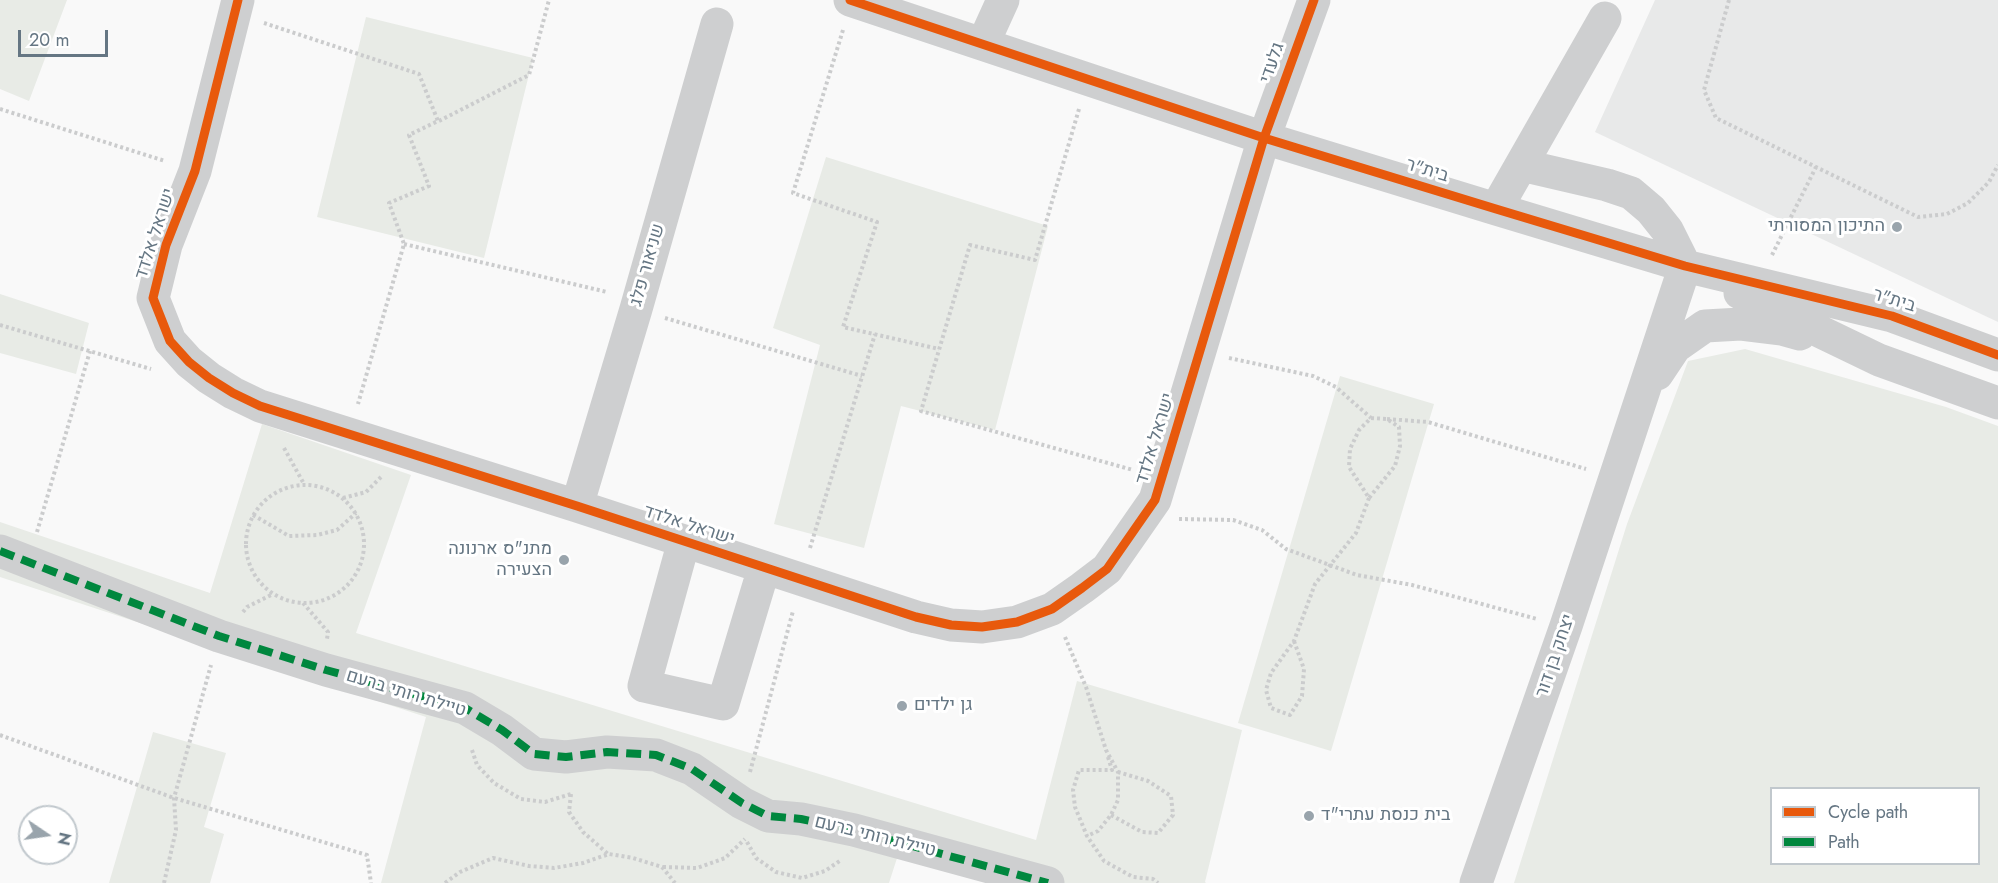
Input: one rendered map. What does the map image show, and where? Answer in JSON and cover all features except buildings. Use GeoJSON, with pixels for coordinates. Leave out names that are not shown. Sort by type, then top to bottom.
{"type":"FeatureCollection","features":[{"type":"Feature","properties":{"kind":"street","name":"בית\"ר"},"geometry":{"type":"LineString","coordinates":[[851,0],[1264,138],[1685,266],[1892,316],[1998,355]]}},
{"type":"Feature","properties":{"kind":"street"},"geometry":{"type":"LineString","coordinates":[[983,44],[1003,0]]}},
{"type":"Feature","properties":{"kind":"street","name":"גלעדי"},"geometry":{"type":"LineString","coordinates":[[1264,138],[1314,0]]}},
{"type":"Feature","properties":{"kind":"street","name":"ישראל אלדד"},"geometry":{"type":"LineString","coordinates":[[236,7],[195,171],[166,245],[153,298],[170,341],[189,362],[233,393],[260,406],[577,506],[916,617],[951,625],[982,627],[1017,622],[1053,609],[1107,569],[1158,489],[1264,138]]}},
{"type":"Feature","properties":{"kind":"street"},"geometry":{"type":"LineString","coordinates":[[1496,209],[1605,18]]}},
{"type":"Feature","properties":{"kind":"street","name":"שניאור פלג"},"geometry":{"type":"LineString","coordinates":[[577,506],[717,24]]}},
{"type":"Feature","properties":{"kind":"street"},"geometry":{"type":"LineString","coordinates":[[1521,165],[1607,185],[1631,193],[1651,210],[1667,230],[1685,266]]}},
{"type":"Feature","properties":{"kind":"street","name":"בית\"ר"},"geometry":{"type":"LineString","coordinates":[[1685,266],[1879,360],[1998,403]]}},
{"type":"Feature","properties":{"kind":"street","name":"יצחק בן דור"},"geometry":{"type":"LineString","coordinates":[[1476,883],[1566,626],[1685,266]]}},
{"type":"Feature","properties":{"kind":"street","name":"בית\"ר"},"geometry":{"type":"LineString","coordinates":[[1705,326],[1741,324],[1782,329],[1849,346]]}},
{"type":"Feature","properties":{"kind":"street","name":"יצחק בן דור"},"geometry":{"type":"LineString","coordinates":[[1633,427],[1660,367],[1675,347],[1705,326]]}},
{"type":"Feature","properties":{"kind":"street"},"geometry":{"type":"LineString","coordinates":[[684,541],[644,686],[723,704],[764,568]]}},
{"type":"Feature","properties":{"kind":"street","name":"טיילת רותי ברעם"},"geometry":{"type":"LineString","coordinates":[[14,556],[219,636],[326,670],[465,708],[534,754],[566,757],[607,752],[656,755],[692,769],[747,817],[801,819],[854,830],[1048,883]]}},
{"type":"Feature","properties":{"kind":"path"},"geometry":{"type":"LineString","coordinates":[[349,435],[404,244],[390,203],[429,186],[409,135],[530,75],[549,0]]}},
{"type":"Feature","properties":{"kind":"path"},"geometry":{"type":"LineString","coordinates":[[851,0],[793,193],[877,222],[843,327],[939,349]]}},
{"type":"Feature","properties":{"kind":"path"},"geometry":{"type":"LineString","coordinates":[[1729,0],[1704,90],[1716,118],[1918,217],[1947,214],[1968,202],[1989,182],[1998,165]]}},
{"type":"Feature","properties":{"kind":"path"},"geometry":{"type":"LineString","coordinates":[[236,7],[419,74],[438,121]]}},
{"type":"Feature","properties":{"kind":"path"},"geometry":{"type":"LineString","coordinates":[[1087,80],[1035,261],[970,245],[921,411],[1158,489],[1176,519],[1233,520],[1262,530],[1286,549],[1357,575],[1412,585],[1566,626]]}},
{"type":"Feature","properties":{"kind":"path"},"geometry":{"type":"LineString","coordinates":[[0,109],[195,171]]}},
{"type":"Feature","properties":{"kind":"path"},"geometry":{"type":"LineString","coordinates":[[1757,283],[1816,167]]}},
{"type":"Feature","properties":{"kind":"path"},"geometry":{"type":"LineString","coordinates":[[404,244],[637,304],[862,376]]}},
{"type":"Feature","properties":{"kind":"path"},"geometry":{"type":"LineString","coordinates":[[0,325],[156,371]]}},
{"type":"Feature","properties":{"kind":"path"},"geometry":{"type":"LineString","coordinates":[[445,883],[460,872],[493,858],[529,867],[554,868],[583,863],[609,854],[633,858],[662,867],[697,868],[725,858],[747,817],[801,580],[874,334]]}},
{"type":"Feature","properties":{"kind":"path"},"geometry":{"type":"LineString","coordinates":[[14,556],[90,351]]}},
{"type":"Feature","properties":{"kind":"path"},"geometry":{"type":"LineString","coordinates":[[1200,351],[1313,376],[1336,387],[1371,418],[1428,422],[1615,477]]}},
{"type":"Feature","properties":{"kind":"path"},"geometry":{"type":"LineString","coordinates":[[1369,498],[1349,467],[1350,449],[1359,430],[1371,418]]}},
{"type":"Feature","properties":{"kind":"path"},"geometry":{"type":"LineString","coordinates":[[1294,641],[1304,669],[1302,696],[1290,715],[1271,708],[1266,690],[1271,673],[1294,641],[1316,584],[1356,532],[1369,498],[1395,466],[1400,446],[1400,427],[1387,419]]}},
{"type":"Feature","properties":{"kind":"path"},"geometry":{"type":"LineString","coordinates":[[343,498],[366,492],[382,477],[395,450]]}},
{"type":"Feature","properties":{"kind":"path"},"geometry":{"type":"LineString","coordinates":[[304,484],[324,487],[343,498],[356,513],[363,533],[364,554],[357,573],[342,590],[324,600],[303,603],[283,599],[273,594],[257,580],[248,561],[246,540],[253,515],[266,499],[284,488],[304,484]]}},
{"type":"Feature","properties":{"kind":"path"},"geometry":{"type":"LineString","coordinates":[[253,515],[289,536],[317,535],[337,530],[356,513]]}},
{"type":"Feature","properties":{"kind":"path"},"geometry":{"type":"LineString","coordinates":[[1053,609],[1086,687],[1112,770],[1079,770],[1073,790],[1075,807],[1087,836],[1104,861],[1133,877],[1153,879],[1158,883]]}},
{"type":"Feature","properties":{"kind":"path"},"geometry":{"type":"LineString","coordinates":[[164,883],[176,830],[174,798],[219,636]]}},
{"type":"Feature","properties":{"kind":"path"},"geometry":{"type":"LineString","coordinates":[[0,735],[174,798],[367,855],[371,883]]}},
{"type":"Feature","properties":{"kind":"path"},"geometry":{"type":"LineString","coordinates":[[1087,836],[1098,831],[1111,815],[1118,800],[1118,772],[1106,750]]}},
{"type":"Feature","properties":{"kind":"path"},"geometry":{"type":"LineString","coordinates":[[593,754],[571,794],[569,812],[583,832],[609,854]]}},
{"type":"Feature","properties":{"kind":"path"},"geometry":{"type":"LineString","coordinates":[[1111,815],[1142,832],[1158,833],[1173,815],[1171,796],[1148,781],[1118,772]]}},
{"type":"Feature","properties":{"kind":"path"},"geometry":{"type":"LineString","coordinates":[[747,817],[756,858],[776,872],[802,878],[825,871],[845,857],[854,830]]}},
{"type":"Feature","properties":{"kind":"path"},"geometry":{"type":"LineString","coordinates":[[662,867],[675,883]]}},
{"type":"Feature","properties":{"kind":"shaded area"},"geometry":{"type":"Polygon","coordinates":[[[0,0],[67,0],[29,101],[0,89],[0,0]]]}},
{"type":"Feature","properties":{"kind":"shaded area","name":"התיכון המסורתי"},"geometry":{"type":"Polygon","coordinates":[[[1655,0],[1998,0],[1998,322],[1595,132],[1655,0]]]}},
{"type":"Feature","properties":{"kind":"shaded area"},"geometry":{"type":"Polygon","coordinates":[[[366,17],[533,58],[484,258],[317,217],[366,17]]]}},
{"type":"Feature","properties":{"kind":"shaded area"},"geometry":{"type":"Polygon","coordinates":[[[826,157],[1048,226],[995,430],[901,406],[864,548],[774,524],[820,345],[773,328],[826,157]]]}},
{"type":"Feature","properties":{"kind":"shaded area"},"geometry":{"type":"Polygon","coordinates":[[[0,294],[89,323],[76,374],[0,353],[0,294]]]}},
{"type":"Feature","properties":{"kind":"shaded area"},"geometry":{"type":"Polygon","coordinates":[[[1745,349],[1946,407],[1998,426],[1998,883],[1514,883],[1627,524],[1688,361],[1745,349]]]}},
{"type":"Feature","properties":{"kind":"shaded area"},"geometry":{"type":"Polygon","coordinates":[[[1340,376],[1434,404],[1331,751],[1238,723],[1340,376]]]}},
{"type":"Feature","properties":{"kind":"shaded area"},"geometry":{"type":"Polygon","coordinates":[[[262,424],[411,475],[356,633],[1036,840],[1077,681],[1242,730],[1206,883],[997,883],[898,855],[889,883],[381,883],[426,717],[0,577],[0,522],[210,593],[262,424]]]}},
{"type":"Feature","properties":{"kind":"shaded area"},"geometry":{"type":"Polygon","coordinates":[[[153,732],[226,753],[204,827],[224,834],[210,883],[109,883],[153,732]]]}},
{"type":"Feature","properties":{"kind":"marked path"},"geometry":{"type":"LineString","coordinates":[[0,551],[219,636],[326,670],[465,708],[502,730],[534,754],[566,757],[607,752],[656,755],[692,769],[742,803],[768,816],[801,819],[854,830],[1048,883]]}},
{"type":"Feature","properties":{"kind":"cycle path"},"geometry":{"type":"LineString","coordinates":[[238,0],[195,171],[166,245],[153,298],[170,341],[189,362],[233,393],[260,406],[577,506],[916,617],[951,625],[982,627],[1017,622],[1052,609],[1082,588],[1107,569],[1155,500],[1264,138],[1314,0]]}},
{"type":"Feature","properties":{"kind":"cycle path"},"geometry":{"type":"LineString","coordinates":[[850,0],[1264,138],[1685,266],[1892,316],[1998,355]]}},
{"type":"Feature","properties":{"kind":"place","name":"התיכון המסורתי"},"geometry":{"type":"Point","coordinates":[1897,227]}},
{"type":"Feature","properties":{"kind":"place","name":"מתנ\"ס ארנונה הצעירה"},"geometry":{"type":"Point","coordinates":[564,560]}},
{"type":"Feature","properties":{"kind":"place","name":"גן ילדים"},"geometry":{"type":"Point","coordinates":[902,706]}},
{"type":"Feature","properties":{"kind":"place","name":"בית כנסת עתרי\"ד"},"geometry":{"type":"Point","coordinates":[1309,816]}}]}
